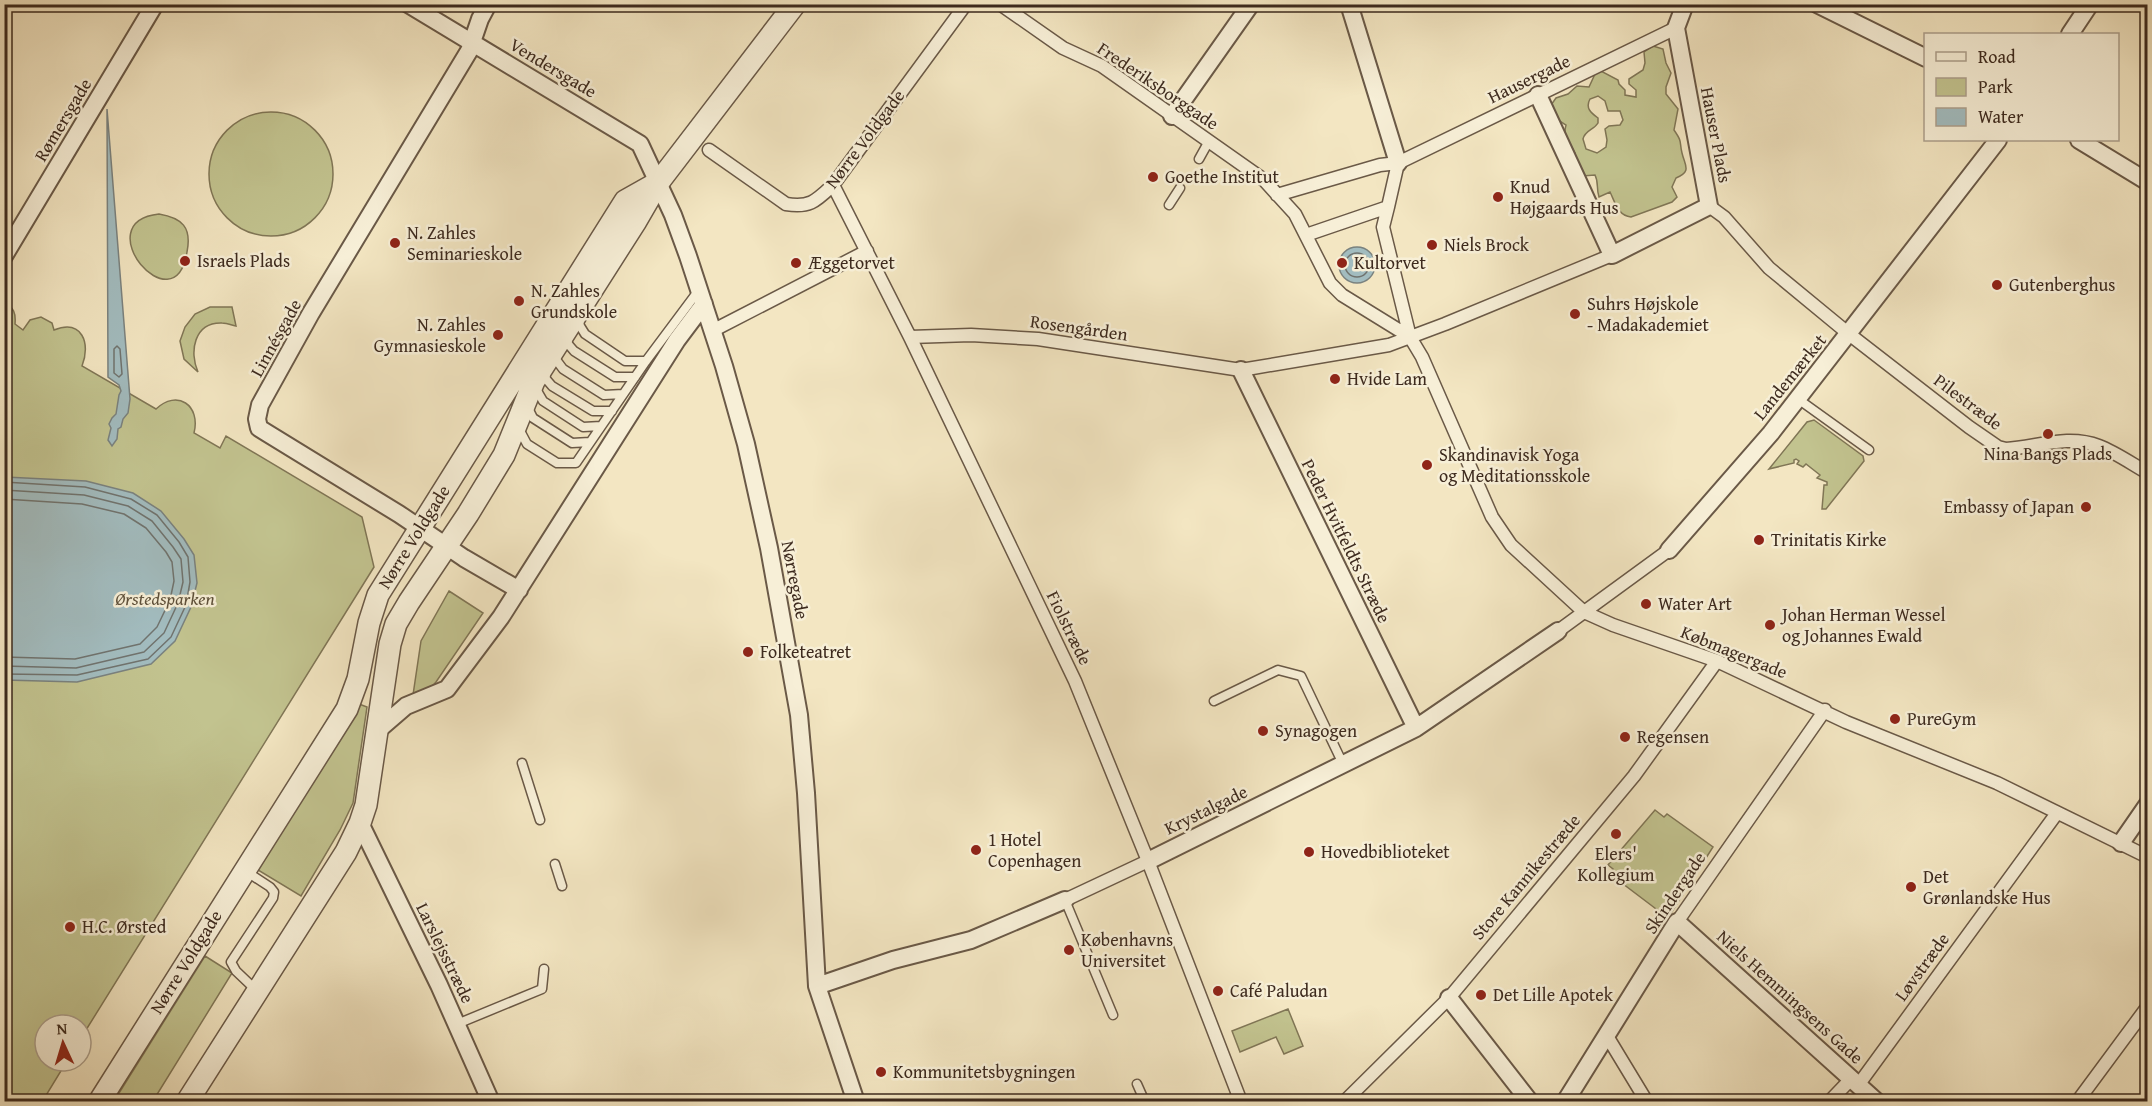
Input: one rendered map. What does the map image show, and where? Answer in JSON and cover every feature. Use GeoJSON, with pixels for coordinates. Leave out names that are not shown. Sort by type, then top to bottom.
{"type":"FeatureCollection","features":[{"type":"Feature","properties":{"kind":"street","name":"Rømersgade"},"geometry":{"type":"LineString","coordinates":[[4,256],[155,4]]}},
{"type":"Feature","properties":{"kind":"street","name":"Vendersgade"},"geometry":{"type":"LineString","coordinates":[[408,4],[640,144],[658,183]]}},
{"type":"Feature","properties":{"kind":"street","name":"Linnésgade"},"geometry":{"type":"LineString","coordinates":[[488,4],[469,51],[306,323],[260,405],[257,418],[259,428],[519,590]]}},
{"type":"Feature","properties":{"kind":"street","name":"Nørre Voldgade"},"geometry":{"type":"LineString","coordinates":[[187,1101],[346,852],[360,823],[370,785],[390,644],[396,624],[504,455],[526,401],[550,357],[658,183],[795,4]]}},
{"type":"Feature","properties":{"kind":"street","name":"Nørre Voldgade"},"geometry":{"type":"LineString","coordinates":[[709,150],[786,204],[801,207],[819,199],[833,185],[966,4]]}},
{"type":"Feature","properties":{"kind":"street","name":"Frederiksborggade"},"geometry":{"type":"LineString","coordinates":[[1000,4],[1063,48],[1102,66],[1264,180],[1277,195]]}},
{"type":"Feature","properties":{"kind":"street"},"geometry":{"type":"LineString","coordinates":[[1172,116],[1251,4]]}},
{"type":"Feature","properties":{"kind":"street"},"geometry":{"type":"LineString","coordinates":[[1349,4],[1398,163],[1383,227],[1410,337]]}},
{"type":"Feature","properties":{"kind":"street"},"geometry":{"type":"LineString","coordinates":[[1676,28],[1685,4]]}},
{"type":"Feature","properties":{"kind":"street"},"geometry":{"type":"LineString","coordinates":[[1817,4],[1924,57]]}},
{"type":"Feature","properties":{"kind":"street"},"geometry":{"type":"LineString","coordinates":[[2071,33],[2090,4]]}},
{"type":"Feature","properties":{"kind":"street","name":"Hausergade"},"geometry":{"type":"LineString","coordinates":[[1398,163],[1676,28]]}},
{"type":"Feature","properties":{"kind":"street","name":"Hauser Plads"},"geometry":{"type":"LineString","coordinates":[[1612,255],[1709,206],[1676,28]]}},
{"type":"Feature","properties":{"kind":"street"},"geometry":{"type":"LineString","coordinates":[[1241,370],[1389,345],[1612,255],[1538,95]]}},
{"type":"Feature","properties":{"kind":"street","name":"Landemærket"},"geometry":{"type":"LineString","coordinates":[[1584,612],[1669,550],[1771,433],[1997,141]]}},
{"type":"Feature","properties":{"kind":"street"},"geometry":{"type":"LineString","coordinates":[[2081,141],[2148,182]]}},
{"type":"Feature","properties":{"kind":"street"},"geometry":{"type":"LineString","coordinates":[[1398,163],[1380,165],[1277,195],[1295,214],[1330,283],[1342,295],[1410,337]]}},
{"type":"Feature","properties":{"kind":"street","name":"Nørre Voldgade"},"geometry":{"type":"LineString","coordinates":[[99,1101],[346,709],[358,679],[369,623],[378,595],[626,201],[658,183]]}},
{"type":"Feature","properties":{"kind":"street","name":"Nørregade"},"geometry":{"type":"LineString","coordinates":[[658,183],[676,225],[712,331],[748,454],[769,548],[799,715],[806,793],[817,986],[856,1101]]}},
{"type":"Feature","properties":{"kind":"street","name":"Fiolstræde"},"geometry":{"type":"LineString","coordinates":[[833,185],[910,337],[1075,681],[1241,1101]]}},
{"type":"Feature","properties":{"kind":"street","name":"Pilestræde"},"geometry":{"type":"LineString","coordinates":[[1709,206],[1724,217],[1769,268],[1849,334],[1998,447],[2006,449],[2067,441],[2084,442],[2099,446],[2148,473]]}},
{"type":"Feature","properties":{"kind":"street"},"geometry":{"type":"LineString","coordinates":[[1306,235],[1388,207]]}},
{"type":"Feature","properties":{"kind":"street"},"geometry":{"type":"LineString","coordinates":[[712,331],[867,251]]}},
{"type":"Feature","properties":{"kind":"street"},"geometry":{"type":"LineString","coordinates":[[377,732],[406,706],[447,688],[501,617],[677,340],[701,297]]}},
{"type":"Feature","properties":{"kind":"street","name":"Rosengården"},"geometry":{"type":"LineString","coordinates":[[910,337],[971,335],[1038,339],[1241,370]]}},
{"type":"Feature","properties":{"kind":"street","name":"Købmagergade"},"geometry":{"type":"LineString","coordinates":[[1410,337],[1422,357],[1492,517],[1511,545],[1584,612],[1613,625],[1717,661],[1825,710],[1846,722],[1997,783],[2148,857]]}},
{"type":"Feature","properties":{"kind":"street","name":"Peder Hvitfeldts Stræde"},"geometry":{"type":"LineString","coordinates":[[1241,370],[1416,728]]}},
{"type":"Feature","properties":{"kind":"street","name":"Krystalgade"},"geometry":{"type":"LineString","coordinates":[[817,986],[893,960],[971,940],[1148,861],[1416,728],[1584,612]]}},
{"type":"Feature","properties":{"kind":"street","name":"Store Kannikestræde"},"geometry":{"type":"LineString","coordinates":[[1344,1101],[1449,998],[1634,776],[1717,661]]}},
{"type":"Feature","properties":{"kind":"street","name":"Skindergade"},"geometry":{"type":"LineString","coordinates":[[1564,1101],[1677,922],[1825,710]]}},
{"type":"Feature","properties":{"kind":"street"},"geometry":{"type":"LineString","coordinates":[[2121,843],[2148,804]]}},
{"type":"Feature","properties":{"kind":"street","name":"Løvstræde"},"geometry":{"type":"LineString","coordinates":[[1829,1101],[1856,1081],[2056,813]]}},
{"type":"Feature","properties":{"kind":"street","name":"Larslejsstræde"},"geometry":{"type":"LineString","coordinates":[[360,823],[457,1024],[491,1101]]}},
{"type":"Feature","properties":{"kind":"street","name":"Niels Hemmingsens Gade"},"geometry":{"type":"LineString","coordinates":[[1677,922],[1877,1101]]}},
{"type":"Feature","properties":{"kind":"street"},"geometry":{"type":"LineString","coordinates":[[1449,998],[1530,1101]]}},
{"type":"Feature","properties":{"kind":"street"},"geometry":{"type":"LineString","coordinates":[[2077,1101],[2148,1006]]}},
{"type":"Feature","properties":{"kind":"street"},"geometry":{"type":"LineString","coordinates":[[1607,1036],[1647,1101]]}},
{"type":"Feature","properties":{"kind":"lane"},"geometry":{"type":"LineString","coordinates":[[1199,159],[1209,141]]}},
{"type":"Feature","properties":{"kind":"lane"},"geometry":{"type":"LineString","coordinates":[[1169,205],[1180,188]]}},
{"type":"Feature","properties":{"kind":"lane"},"geometry":{"type":"LineString","coordinates":[[517,423],[527,444],[557,463],[576,463],[646,361],[701,297]]}},
{"type":"Feature","properties":{"kind":"lane"},"geometry":{"type":"LineString","coordinates":[[577,315],[585,334],[625,361],[646,361]]}},
{"type":"Feature","properties":{"kind":"lane"},"geometry":{"type":"LineString","coordinates":[[601,426],[584,427],[543,401],[537,393],[550,357],[568,344],[574,351],[615,376],[635,377]]}},
{"type":"Feature","properties":{"kind":"lane"},"geometry":{"type":"LineString","coordinates":[[550,357],[563,369],[604,395],[623,394]]}},
{"type":"Feature","properties":{"kind":"lane"},"geometry":{"type":"LineString","coordinates":[[550,357],[546,379],[552,386],[593,411],[612,411]]}},
{"type":"Feature","properties":{"kind":"lane"},"geometry":{"type":"LineString","coordinates":[[1798,399],[1869,450]]}},
{"type":"Feature","properties":{"kind":"lane"},"geometry":{"type":"LineString","coordinates":[[526,401],[528,411],[536,420],[572,442],[590,442]]}},
{"type":"Feature","properties":{"kind":"lane"},"geometry":{"type":"LineString","coordinates":[[1214,701],[1278,670],[1301,676],[1343,764]]}},
{"type":"Feature","properties":{"kind":"lane"},"geometry":{"type":"LineString","coordinates":[[522,763],[540,820]]}},
{"type":"Feature","properties":{"kind":"lane"},"geometry":{"type":"LineString","coordinates":[[555,864],[562,886]]}},
{"type":"Feature","properties":{"kind":"lane"},"geometry":{"type":"LineString","coordinates":[[244,870],[274,892],[231,962],[236,971],[256,990]]}},
{"type":"Feature","properties":{"kind":"lane"},"geometry":{"type":"LineString","coordinates":[[1065,900],[1113,1015]]}},
{"type":"Feature","properties":{"kind":"lane"},"geometry":{"type":"LineString","coordinates":[[457,1024],[542,989],[544,969]]}},
{"type":"Feature","properties":{"kind":"lane"},"geometry":{"type":"LineString","coordinates":[[1137,1084],[1145,1101]]}},
{"type":"Feature","properties":{"kind":"green space"},"geometry":{"type":"Polygon","coordinates":[[[1653,46],[1663,49],[1671,73],[1666,94],[1678,109],[1674,130],[1680,140],[1686,170],[1676,178],[1672,187],[1677,197],[1672,202],[1631,217],[1620,211],[1610,192],[1599,197],[1595,175],[1582,176],[1575,165],[1575,153],[1566,137],[1566,125],[1558,120],[1551,105],[1556,98],[1568,94],[1577,86],[1589,87],[1595,74],[1601,71],[1618,80],[1625,90],[1625,95],[1636,97],[1636,90],[1629,84],[1629,79],[1643,70],[1644,52],[1653,46]],[[1598,96],[1590,99],[1588,105],[1591,112],[1598,118],[1598,123],[1583,139],[1586,149],[1597,153],[1606,147],[1605,129],[1609,126],[1620,125],[1623,120],[1620,111],[1608,111],[1605,101],[1598,96]]]}},
{"type":"Feature","properties":{"kind":"green space"},"geometry":{"type":"Polygon","coordinates":[[[271,112],[295,117],[315,130],[328,150],[333,174],[328,198],[315,218],[295,231],[271,236],[247,231],[227,218],[214,198],[209,174],[214,150],[227,130],[247,117],[271,112]]]}},
{"type":"Feature","properties":{"kind":"green space"},"geometry":{"type":"Polygon","coordinates":[[[159,214],[179,221],[184,225],[188,236],[187,252],[179,273],[167,279],[153,275],[141,264],[132,250],[130,234],[138,221],[159,214]]]}},
{"type":"Feature","properties":{"kind":"green space","name":"Ørstedsparken"},"geometry":{"type":"Polygon","coordinates":[[[4,302],[14,311],[15,324],[23,330],[30,320],[41,317],[52,323],[54,330],[64,327],[78,330],[82,335],[85,349],[82,366],[156,409],[172,400],[186,403],[194,415],[194,433],[220,448],[226,436],[362,517],[374,567],[93,1019],[93,1013],[33,1013],[33,1073],[60,1073],[42,1102],[4,1101],[4,302]]]}},
{"type":"Feature","properties":{"kind":"green space"},"geometry":{"type":"Polygon","coordinates":[[[210,307],[232,307],[236,326],[224,323],[213,324],[205,327],[200,333],[194,347],[198,372],[184,359],[180,341],[185,327],[195,314],[210,307]]]}},
{"type":"Feature","properties":{"kind":"green space"},"geometry":{"type":"Polygon","coordinates":[[[1814,420],[1863,456],[1864,461],[1826,509],[1822,509],[1824,485],[1827,485],[1827,482],[1817,478],[1820,475],[1806,464],[1803,467],[1797,464],[1799,461],[1796,459],[1794,463],[1769,469],[1807,422],[1814,420]]]}},
{"type":"Feature","properties":{"kind":"green space"},"geometry":{"type":"Polygon","coordinates":[[[449,591],[483,613],[436,682],[427,692],[413,695],[421,641],[449,591]]]}},
{"type":"Feature","properties":{"kind":"green space"},"geometry":{"type":"Polygon","coordinates":[[[359,704],[367,707],[353,803],[340,830],[301,896],[258,870],[359,704]]]}},
{"type":"Feature","properties":{"kind":"green space"},"geometry":{"type":"Polygon","coordinates":[[[1655,810],[1664,817],[1667,814],[1713,847],[1668,918],[1610,874],[1613,869],[1608,865],[1655,810]]]}},
{"type":"Feature","properties":{"kind":"green space"},"geometry":{"type":"Polygon","coordinates":[[[205,956],[232,973],[153,1101],[114,1101],[205,956]]]}},
{"type":"Feature","properties":{"kind":"green space"},"geometry":{"type":"Polygon","coordinates":[[[1288,1009],[1303,1046],[1284,1054],[1276,1037],[1240,1052],[1232,1031],[1288,1009]]]}},
{"type":"Feature","properties":{"kind":"water"},"geometry":{"type":"Polygon","coordinates":[[[107,109],[130,399],[128,413],[118,429],[117,439],[112,446],[108,440],[111,428],[109,424],[116,414],[121,391],[119,385],[108,377],[107,109]]]}},
{"type":"Feature","properties":{"kind":"water"},"geometry":{"type":"Polygon","coordinates":[[[1357,247],[1370,252],[1375,265],[1370,278],[1357,283],[1344,278],[1339,265],[1344,252],[1357,247]]]}},
{"type":"Feature","properties":{"kind":"water"},"geometry":{"type":"Polygon","coordinates":[[[5,477],[86,481],[133,493],[161,511],[184,539],[194,555],[197,583],[191,607],[175,641],[151,664],[77,682],[5,680],[5,477]]]}},
{"type":"Feature","properties":{"kind":"place","name":"Goethe Institut"},"geometry":{"type":"Point","coordinates":[1153,177]}},
{"type":"Feature","properties":{"kind":"place","name":"Knud Højgaards Hus"},"geometry":{"type":"Point","coordinates":[1498,197]}},
{"type":"Feature","properties":{"kind":"place","name":"N. Zahles Seminarieskole"},"geometry":{"type":"Point","coordinates":[395,243]}},
{"type":"Feature","properties":{"kind":"place","name":"Niels Brock"},"geometry":{"type":"Point","coordinates":[1432,245]}},
{"type":"Feature","properties":{"kind":"place","name":"Israels Plads"},"geometry":{"type":"Point","coordinates":[185,261]}},
{"type":"Feature","properties":{"kind":"place","name":"Æggetorvet"},"geometry":{"type":"Point","coordinates":[796,263]}},
{"type":"Feature","properties":{"kind":"place","name":"Kultorvet"},"geometry":{"type":"Point","coordinates":[1342,263]}},
{"type":"Feature","properties":{"kind":"place","name":"Gutenberghus"},"geometry":{"type":"Point","coordinates":[1997,285]}},
{"type":"Feature","properties":{"kind":"place","name":"N. Zahles Grundskole"},"geometry":{"type":"Point","coordinates":[519,301]}},
{"type":"Feature","properties":{"kind":"place","name":"Suhrs Højskole - Madakademiet"},"geometry":{"type":"Point","coordinates":[1575,314]}},
{"type":"Feature","properties":{"kind":"place","name":"N. Zahles Gymnasieskole"},"geometry":{"type":"Point","coordinates":[498,335]}},
{"type":"Feature","properties":{"kind":"place","name":"Hvide Lam"},"geometry":{"type":"Point","coordinates":[1335,379]}},
{"type":"Feature","properties":{"kind":"place","name":"Nina Bangs Plads"},"geometry":{"type":"Point","coordinates":[2048,434]}},
{"type":"Feature","properties":{"kind":"place","name":"Skandinavisk Yoga og Meditationsskole"},"geometry":{"type":"Point","coordinates":[1427,465]}},
{"type":"Feature","properties":{"kind":"place","name":"Embassy of Japan"},"geometry":{"type":"Point","coordinates":[2086,507]}},
{"type":"Feature","properties":{"kind":"place","name":"Trinitatis Kirke"},"geometry":{"type":"Point","coordinates":[1759,540]}},
{"type":"Feature","properties":{"kind":"place","name":"Water Art"},"geometry":{"type":"Point","coordinates":[1646,604]}},
{"type":"Feature","properties":{"kind":"place","name":"Johan Herman Wessel og Johannes Ewald"},"geometry":{"type":"Point","coordinates":[1770,625]}},
{"type":"Feature","properties":{"kind":"place","name":"Folketeatret"},"geometry":{"type":"Point","coordinates":[748,652]}},
{"type":"Feature","properties":{"kind":"place","name":"PureGym"},"geometry":{"type":"Point","coordinates":[1895,719]}},
{"type":"Feature","properties":{"kind":"place","name":"Synagogen"},"geometry":{"type":"Point","coordinates":[1263,731]}},
{"type":"Feature","properties":{"kind":"place","name":"Regensen"},"geometry":{"type":"Point","coordinates":[1625,737]}},
{"type":"Feature","properties":{"kind":"place","name":"Elers' Kollegium"},"geometry":{"type":"Point","coordinates":[1616,834]}},
{"type":"Feature","properties":{"kind":"place","name":"1 Hotel Copenhagen"},"geometry":{"type":"Point","coordinates":[976,850]}},
{"type":"Feature","properties":{"kind":"place","name":"Hovedbiblioteket"},"geometry":{"type":"Point","coordinates":[1309,852]}},
{"type":"Feature","properties":{"kind":"place","name":"Det Grønlandske Hus"},"geometry":{"type":"Point","coordinates":[1911,887]}},
{"type":"Feature","properties":{"kind":"place","name":"H.C. Ørsted"},"geometry":{"type":"Point","coordinates":[70,927]}},
{"type":"Feature","properties":{"kind":"place","name":"Københavns Universitet"},"geometry":{"type":"Point","coordinates":[1069,950]}},
{"type":"Feature","properties":{"kind":"place","name":"Café Paludan"},"geometry":{"type":"Point","coordinates":[1218,991]}},
{"type":"Feature","properties":{"kind":"place","name":"Det Lille Apotek"},"geometry":{"type":"Point","coordinates":[1481,995]}},
{"type":"Feature","properties":{"kind":"place","name":"Kommunitetsbygningen"},"geometry":{"type":"Point","coordinates":[881,1072]}}]}
